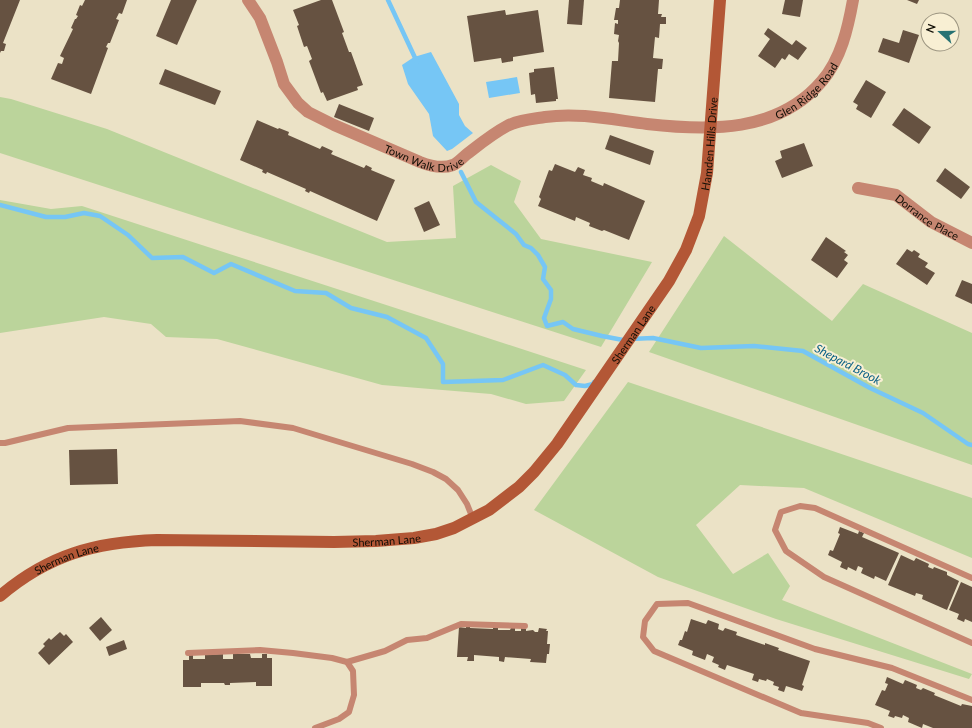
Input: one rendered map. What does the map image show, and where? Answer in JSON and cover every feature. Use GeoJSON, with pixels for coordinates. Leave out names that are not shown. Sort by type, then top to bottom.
{"type":"FeatureCollection","features":[{"type":"Feature","properties":{"kind":"street","name":"Town Walk Drive"},"geometry":{"type":"LineString","coordinates":[[248,0],[260,18],[287,89],[298,103],[308,112],[334,125],[431,166],[442,167],[453,165],[508,125],[546,116],[581,115],[648,124],[711,128]]}},
{"type":"Feature","properties":{"kind":"street","name":"Hamden Hills Drive"},"geometry":{"type":"LineString","coordinates":[[669,281],[686,250],[699,216],[707,173],[720,0]]}},
{"type":"Feature","properties":{"kind":"street","name":"Glen Ridge Road"},"geometry":{"type":"LineString","coordinates":[[711,128],[765,120],[781,113],[803,99],[813,90],[822,81],[830,69],[842,45],[850,22],[853,0]]}},
{"type":"Feature","properties":{"kind":"street","name":"Dorrance Place"},"geometry":{"type":"LineString","coordinates":[[858,188],[896,195],[931,222],[972,242]]}},
{"type":"Feature","properties":{"kind":"street","name":"Sherman Lane"},"geometry":{"type":"LineString","coordinates":[[0,596],[16,582],[53,561],[77,552],[106,544],[157,540],[376,541],[414,538],[436,534],[454,528],[473,519],[502,501],[534,472],[557,444],[669,281]]}},
{"type":"Feature","properties":{"kind":"lane"},"geometry":{"type":"LineString","coordinates":[[0,443],[68,428],[240,421],[293,428],[412,464],[433,472],[446,479],[458,490],[473,519]]}},
{"type":"Feature","properties":{"kind":"lane"},"geometry":{"type":"LineString","coordinates":[[972,578],[815,508],[800,506],[781,512],[775,530],[786,551],[824,577],[972,643]]}},
{"type":"Feature","properties":{"kind":"lane"},"geometry":{"type":"LineString","coordinates":[[881,728],[868,723],[801,713],[654,651],[643,637],[645,621],[657,604],[688,603],[815,649],[892,668],[972,700]]}},
{"type":"Feature","properties":{"kind":"lane"},"geometry":{"type":"LineString","coordinates":[[188,652],[260,650],[293,652],[332,658],[347,662],[385,651],[407,640],[427,638],[461,624],[525,626]]}},
{"type":"Feature","properties":{"kind":"lane"},"geometry":{"type":"LineString","coordinates":[[315,728],[339,719],[349,712],[354,695],[352,671],[347,662]]}},
{"type":"Feature","properties":{"kind":"green space"},"geometry":{"type":"Polygon","coordinates":[[[0,97],[11,99],[107,129],[387,242],[456,238],[453,186],[491,165],[521,181],[514,202],[541,239],[652,262],[601,347],[0,153],[0,97]]]}},
{"type":"Feature","properties":{"kind":"green space"},"geometry":{"type":"Polygon","coordinates":[[[0,200],[51,209],[82,206],[586,370],[564,401],[526,404],[491,394],[382,385],[217,339],[166,337],[151,324],[104,317],[0,333],[0,200]]]}},
{"type":"Feature","properties":{"kind":"green space"},"geometry":{"type":"Polygon","coordinates":[[[724,236],[832,321],[863,284],[972,333],[972,465],[649,352],[724,236]]]}},
{"type":"Feature","properties":{"kind":"green space"},"geometry":{"type":"Polygon","coordinates":[[[628,382],[972,498],[972,558],[804,488],[740,485],[696,525],[733,574],[768,553],[790,586],[782,600],[972,674],[969,679],[776,619],[658,577],[534,510],[628,382]]]}},
{"type":"Feature","properties":{"kind":"water"},"geometry":{"type":"Polygon","coordinates":[[[431,52],[459,104],[459,115],[465,126],[473,133],[452,149],[447,151],[433,136],[429,114],[408,84],[402,65],[414,57],[431,52]]]}},
{"type":"Feature","properties":{"kind":"water"},"geometry":{"type":"Polygon","coordinates":[[[517,77],[520,93],[489,98],[486,82],[517,77]]]}},
{"type":"Feature","properties":{"kind":"building"},"geometry":{"type":"Polygon","coordinates":[[[0,0],[20,0],[3,43],[6,44],[4,51],[1,51],[0,53],[0,0]]]}},
{"type":"Feature","properties":{"kind":"building"},"geometry":{"type":"Polygon","coordinates":[[[85,0],[127,0],[122,14],[119,13],[116,19],[119,20],[110,43],[108,43],[106,47],[108,48],[91,94],[51,79],[58,63],[62,64],[64,58],[60,56],[73,29],[71,28],[78,16],[76,15],[80,5],[82,6],[85,0]]]}},
{"type":"Feature","properties":{"kind":"building"},"geometry":{"type":"Polygon","coordinates":[[[171,0],[197,0],[177,45],[156,36],[171,0]]]}},
{"type":"Feature","properties":{"kind":"building"},"geometry":{"type":"Polygon","coordinates":[[[321,0],[332,0],[344,32],[342,33],[349,52],[351,52],[363,85],[357,87],[358,90],[327,101],[323,92],[321,93],[309,61],[312,59],[307,46],[304,47],[297,26],[299,25],[293,10],[321,0]]]}},
{"type":"Feature","properties":{"kind":"building"},"geometry":{"type":"Polygon","coordinates":[[[569,0],[584,0],[582,25],[567,24],[569,0]]]}},
{"type":"Feature","properties":{"kind":"building"},"geometry":{"type":"Polygon","coordinates":[[[620,0],[659,0],[658,14],[662,14],[661,17],[666,17],[666,24],[660,24],[659,38],[655,37],[653,58],[663,59],[662,69],[658,69],[655,102],[609,98],[612,61],[618,61],[619,35],[614,34],[615,23],[618,24],[618,20],[614,20],[616,8],[619,8],[620,0]]]}},
{"type":"Feature","properties":{"kind":"building"},"geometry":{"type":"Polygon","coordinates":[[[785,0],[803,0],[800,17],[782,14],[785,0]]]}},
{"type":"Feature","properties":{"kind":"building"},"geometry":{"type":"Polygon","coordinates":[[[907,0],[919,0],[917,4],[907,0]]]}},
{"type":"Feature","properties":{"kind":"building"},"geometry":{"type":"Polygon","coordinates":[[[505,10],[506,15],[538,10],[544,52],[513,57],[513,61],[502,63],[501,58],[474,62],[467,16],[505,10]]]}},
{"type":"Feature","properties":{"kind":"building"},"geometry":{"type":"Polygon","coordinates":[[[768,28],[792,45],[796,40],[807,48],[798,60],[789,54],[785,60],[782,58],[775,68],[758,56],[770,39],[764,34],[768,28]]]}},
{"type":"Feature","properties":{"kind":"building"},"geometry":{"type":"Polygon","coordinates":[[[903,30],[919,35],[909,63],[878,52],[883,38],[899,43],[903,30]]]}},
{"type":"Feature","properties":{"kind":"building"},"geometry":{"type":"Polygon","coordinates":[[[554,67],[558,99],[556,99],[556,101],[536,103],[535,94],[531,95],[529,73],[534,72],[534,69],[554,67]]]}},
{"type":"Feature","properties":{"kind":"building"},"geometry":{"type":"Polygon","coordinates":[[[165,69],[221,91],[215,105],[159,84],[165,69]]]}},
{"type":"Feature","properties":{"kind":"building"},"geometry":{"type":"Polygon","coordinates":[[[866,80],[886,92],[871,118],[856,109],[858,105],[853,102],[866,80]]]}},
{"type":"Feature","properties":{"kind":"building"},"geometry":{"type":"Polygon","coordinates":[[[339,104],[374,118],[369,131],[334,117],[339,104]]]}},
{"type":"Feature","properties":{"kind":"building"},"geometry":{"type":"Polygon","coordinates":[[[904,108],[931,127],[919,144],[892,125],[904,108]]]}},
{"type":"Feature","properties":{"kind":"building"},"geometry":{"type":"Polygon","coordinates":[[[257,120],[289,132],[288,135],[320,149],[322,146],[333,151],[331,154],[364,168],[366,165],[372,168],[371,170],[395,180],[377,221],[310,191],[309,193],[305,191],[306,189],[267,172],[266,174],[262,172],[263,170],[240,160],[257,120]]]}},
{"type":"Feature","properties":{"kind":"building"},"geometry":{"type":"Polygon","coordinates":[[[610,135],[654,151],[650,165],[605,149],[610,135]]]}},
{"type":"Feature","properties":{"kind":"building"},"geometry":{"type":"Polygon","coordinates":[[[804,143],[813,166],[782,178],[775,161],[782,158],[780,151],[804,143]]]}},
{"type":"Feature","properties":{"kind":"building"},"geometry":{"type":"Polygon","coordinates":[[[555,164],[575,172],[578,167],[585,170],[583,175],[592,178],[591,181],[603,186],[604,183],[645,201],[629,240],[589,226],[590,223],[576,217],[575,221],[538,206],[541,199],[539,197],[549,170],[552,171],[555,164]]]}},
{"type":"Feature","properties":{"kind":"building"},"geometry":{"type":"Polygon","coordinates":[[[945,168],[970,187],[961,199],[936,181],[945,168]]]}},
{"type":"Feature","properties":{"kind":"building"},"geometry":{"type":"Polygon","coordinates":[[[429,201],[440,225],[424,232],[414,208],[429,201]]]}},
{"type":"Feature","properties":{"kind":"building"},"geometry":{"type":"Polygon","coordinates":[[[826,237],[846,251],[844,252],[848,255],[844,260],[848,263],[837,278],[811,260],[826,237]]]}},
{"type":"Feature","properties":{"kind":"building"},"geometry":{"type":"Polygon","coordinates":[[[907,249],[912,252],[914,250],[920,254],[918,257],[928,263],[925,267],[935,273],[927,285],[896,264],[907,249]]]}},
{"type":"Feature","properties":{"kind":"building"},"geometry":{"type":"Polygon","coordinates":[[[962,280],[972,284],[972,304],[955,296],[962,280]]]}},
{"type":"Feature","properties":{"kind":"building"},"geometry":{"type":"Polygon","coordinates":[[[117,449],[118,484],[70,485],[69,450],[117,449]]]}},
{"type":"Feature","properties":{"kind":"building"},"geometry":{"type":"Polygon","coordinates":[[[840,527],[858,534],[859,531],[864,533],[862,537],[899,553],[886,581],[875,576],[874,579],[861,573],[863,568],[858,566],[856,571],[848,567],[847,570],[840,567],[842,562],[828,555],[830,550],[833,551],[840,534],[838,533],[840,527]]]}},
{"type":"Feature","properties":{"kind":"building"},"geometry":{"type":"Polygon","coordinates":[[[901,555],[914,561],[916,558],[929,564],[928,567],[933,569],[934,567],[947,572],[947,575],[959,581],[947,610],[922,599],[923,595],[916,593],[915,596],[888,585],[901,555]]]}},
{"type":"Feature","properties":{"kind":"building"},"geometry":{"type":"Polygon","coordinates":[[[961,582],[972,587],[972,622],[965,619],[964,622],[957,619],[959,614],[949,610],[961,582]]]}},
{"type":"Feature","properties":{"kind":"building"},"geometry":{"type":"Polygon","coordinates":[[[101,617],[112,630],[100,641],[89,628],[101,617]]]}},
{"type":"Feature","properties":{"kind":"building"},"geometry":{"type":"Polygon","coordinates":[[[691,619],[706,624],[708,620],[719,624],[718,629],[723,631],[725,628],[737,632],[736,635],[765,645],[765,643],[779,648],[778,650],[810,661],[802,685],[804,686],[802,691],[786,686],[784,692],[778,690],[779,687],[773,685],[774,682],[767,679],[766,681],[759,679],[758,682],[752,680],[754,674],[727,665],[725,670],[718,667],[719,665],[712,662],[714,657],[707,654],[705,660],[692,655],[693,651],[678,645],[680,640],[682,640],[685,631],[687,632],[691,619]]]}},
{"type":"Feature","properties":{"kind":"building"},"geometry":{"type":"Polygon","coordinates":[[[466,625],[470,625],[470,628],[493,629],[493,627],[498,627],[498,630],[510,630],[511,628],[515,628],[515,631],[521,631],[521,628],[526,629],[526,631],[533,630],[535,632],[538,632],[539,628],[547,629],[547,644],[550,644],[546,663],[530,662],[531,659],[505,657],[504,662],[499,661],[499,657],[474,655],[474,661],[467,661],[468,657],[457,657],[459,627],[466,628],[466,625]]]}},
{"type":"Feature","properties":{"kind":"building"},"geometry":{"type":"Polygon","coordinates":[[[60,632],[64,636],[66,634],[73,642],[49,665],[38,653],[45,646],[43,644],[49,638],[51,640],[60,632]]]}},
{"type":"Feature","properties":{"kind":"building"},"geometry":{"type":"Polygon","coordinates":[[[124,640],[127,649],[109,656],[106,647],[124,640]]]}},
{"type":"Feature","properties":{"kind":"building"},"geometry":{"type":"Polygon","coordinates":[[[223,654],[223,659],[233,659],[233,654],[250,654],[251,658],[262,658],[262,654],[267,654],[267,658],[272,658],[272,686],[256,686],[256,682],[230,683],[230,685],[225,685],[224,683],[201,683],[201,687],[183,687],[183,660],[189,660],[189,655],[193,655],[193,659],[205,659],[205,655],[223,654]]]}},
{"type":"Feature","properties":{"kind":"building"},"geometry":{"type":"Polygon","coordinates":[[[887,677],[903,684],[905,680],[917,685],[916,688],[921,690],[923,688],[935,693],[934,695],[961,706],[962,704],[972,706],[972,728],[933,728],[923,724],[922,728],[908,722],[909,718],[903,715],[902,718],[888,716],[890,711],[875,705],[882,690],[885,691],[888,684],[885,683],[887,677]]]}},
{"type":"Feature","properties":{"kind":"waterway"},"geometry":{"type":"LineString","coordinates":[[388,0],[417,62]]}},
{"type":"Feature","properties":{"kind":"waterway"},"geometry":{"type":"LineString","coordinates":[[461,172],[476,202],[516,234],[524,245],[531,248],[538,255],[545,267],[543,279],[551,290],[551,299],[544,318],[547,326],[563,322],[573,329],[623,340]]}},
{"type":"Feature","properties":{"kind":"waterway","name":"Shepard Brook"},"geometry":{"type":"LineString","coordinates":[[0,205],[46,217],[65,217],[84,213],[100,216],[128,235],[152,258],[183,257],[214,273],[231,264],[295,291],[326,293],[351,308],[387,317],[426,338],[443,364],[443,382],[503,380],[543,365],[565,375],[576,385],[585,386],[593,384],[594,382]]}},
{"type":"Feature","properties":{"kind":"waterway","name":"Shepard Brook"},"geometry":{"type":"LineString","coordinates":[[630,339],[653,338],[701,348],[754,346],[803,351],[870,388],[923,413],[968,444],[972,445]]}}]}
